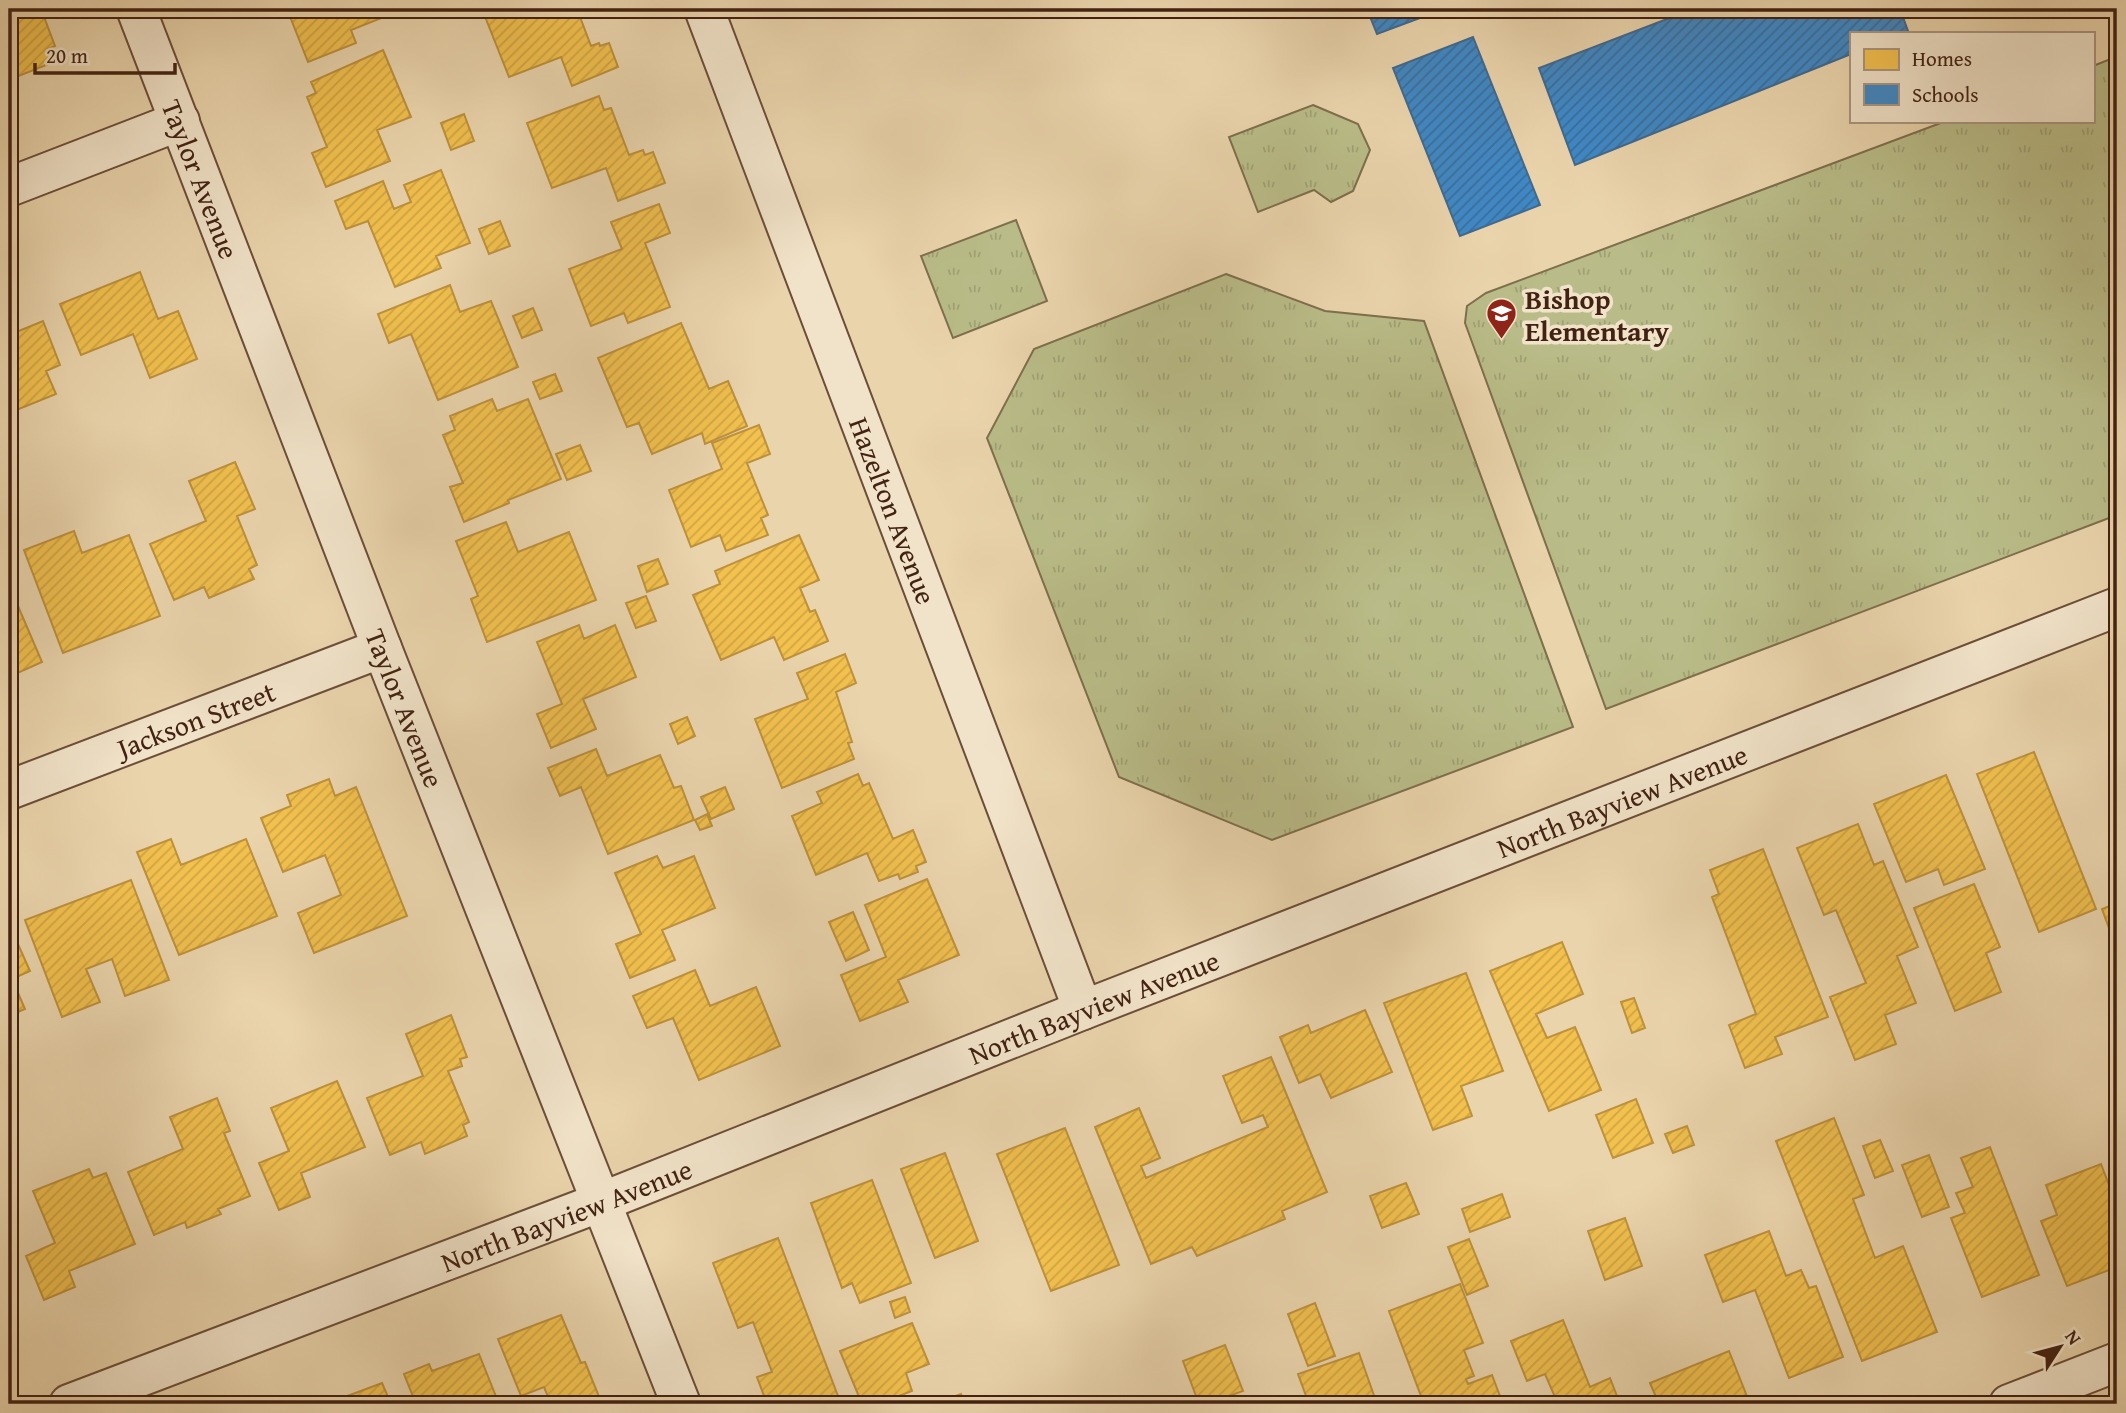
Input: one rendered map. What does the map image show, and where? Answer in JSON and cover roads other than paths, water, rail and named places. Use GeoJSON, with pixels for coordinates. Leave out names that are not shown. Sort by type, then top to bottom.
{"type":"FeatureCollection","features":[{"type":"Feature","properties":{"kind":"street","name":"Taylor Avenue"},"geometry":{"type":"LineString","coordinates":[[136,9],[382,648],[681,1404]]}},
{"type":"Feature","properties":{"kind":"street","name":"Hazelton Avenue"},"geometry":{"type":"LineString","coordinates":[[704,9],[1083,1010]]}},
{"type":"Feature","properties":{"kind":"street"},"geometry":{"type":"LineString","coordinates":[[9,187],[180,121]]}},
{"type":"Feature","properties":{"kind":"street","name":"North Bayview Avenue"},"geometry":{"type":"LineString","coordinates":[[69,1404],[601,1202],[1083,1010],[2117,607]]}},
{"type":"Feature","properties":{"kind":"street","name":"Jackson Street"},"geometry":{"type":"LineString","coordinates":[[9,790],[382,648]]}},
{"type":"Feature","properties":{"kind":"street"},"geometry":{"type":"LineString","coordinates":[[2009,1404],[2117,1362]]}},
{"type":"Feature","properties":{"kind":"place","name":"Bishop Elementary"},"geometry":{"type":"Point","coordinates":[1502,341]}}]}
